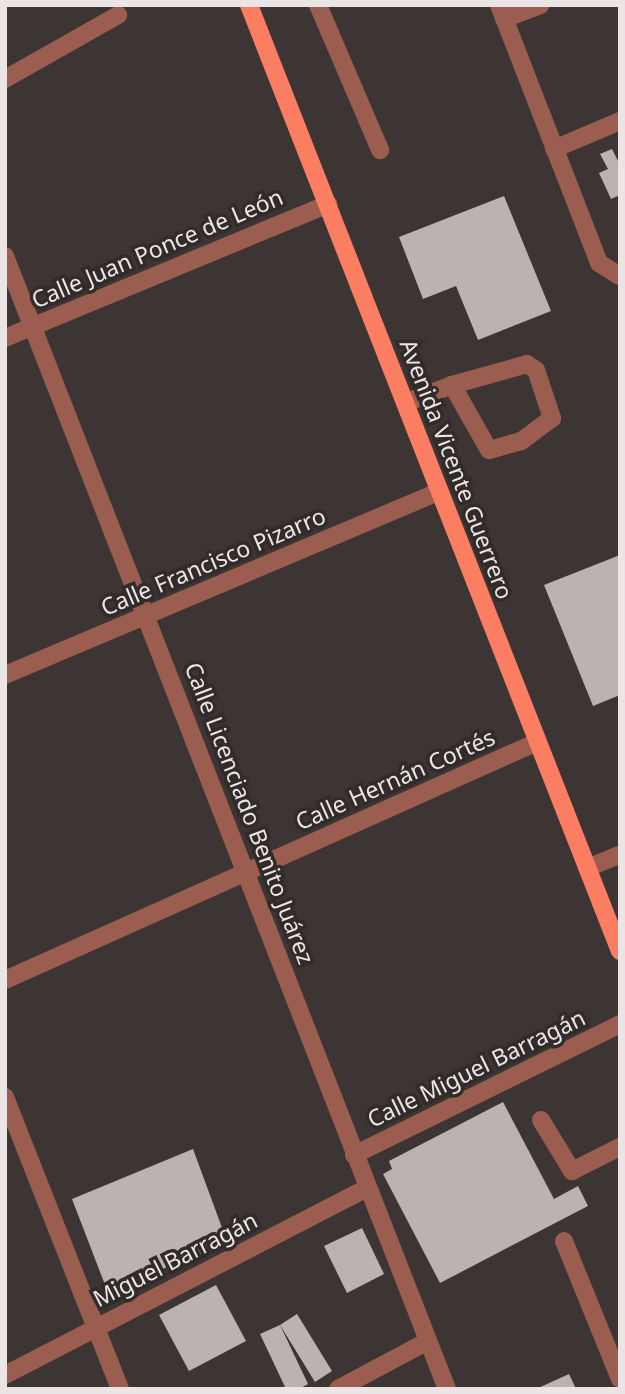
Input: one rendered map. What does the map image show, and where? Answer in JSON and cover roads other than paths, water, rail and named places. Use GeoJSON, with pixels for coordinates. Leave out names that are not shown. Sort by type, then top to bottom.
{"type":"FeatureCollection","features":[{"type":"Feature","properties":{"kind":"main road","name":"Avenida Vicente Guerrero"},"geometry":{"type":"LineString","coordinates":[[249,5],[620,951]]}},
{"type":"Feature","properties":{"kind":"street"},"geometry":{"type":"LineString","coordinates":[[318,5],[380,150]]}},
{"type":"Feature","properties":{"kind":"street"},"geometry":{"type":"LineString","coordinates":[[540,5],[501,12],[598,263],[620,276]]}},
{"type":"Feature","properties":{"kind":"street"},"geometry":{"type":"LineString","coordinates":[[5,79],[118,15]]}},
{"type":"Feature","properties":{"kind":"street"},"geometry":{"type":"LineString","coordinates":[[554,149],[620,121]]}},
{"type":"Feature","properties":{"kind":"street","name":"Calle Juan Ponce de León"},"geometry":{"type":"LineString","coordinates":[[5,338],[328,204]]}},
{"type":"Feature","properties":{"kind":"street","name":"Calle Licenciado Benito Juárez"},"geometry":{"type":"LineString","coordinates":[[5,256],[249,872],[354,1155],[447,1389]]}},
{"type":"Feature","properties":{"kind":"street"},"geometry":{"type":"LineString","coordinates":[[405,403],[452,385],[527,364],[536,370],[552,418],[521,442],[489,450],[452,385]]}},
{"type":"Feature","properties":{"kind":"street","name":"Calle Francisco Pizarro"},"geometry":{"type":"LineString","coordinates":[[5,675],[439,492]]}},
{"type":"Feature","properties":{"kind":"street","name":"Calle Hernán Cortés"},"geometry":{"type":"LineString","coordinates":[[5,980],[537,742]]}},
{"type":"Feature","properties":{"kind":"street"},"geometry":{"type":"LineString","coordinates":[[587,868],[620,855]]}},
{"type":"Feature","properties":{"kind":"street","name":"Calle Miguel Barragán"},"geometry":{"type":"LineString","coordinates":[[354,1155],[620,1024]]}},
{"type":"Feature","properties":{"kind":"street"},"geometry":{"type":"LineString","coordinates":[[5,1097],[121,1389]]}},
{"type":"Feature","properties":{"kind":"street"},"geometry":{"type":"LineString","coordinates":[[541,1121],[572,1171],[620,1147]]}},
{"type":"Feature","properties":{"kind":"street","name":"Miguel Barragán"},"geometry":{"type":"LineString","coordinates":[[5,1375],[368,1188]]}},
{"type":"Feature","properties":{"kind":"street"},"geometry":{"type":"LineString","coordinates":[[564,1241],[620,1379]]}},
{"type":"Feature","properties":{"kind":"street"},"geometry":{"type":"LineString","coordinates":[[338,1389],[428,1341]]}}]}
